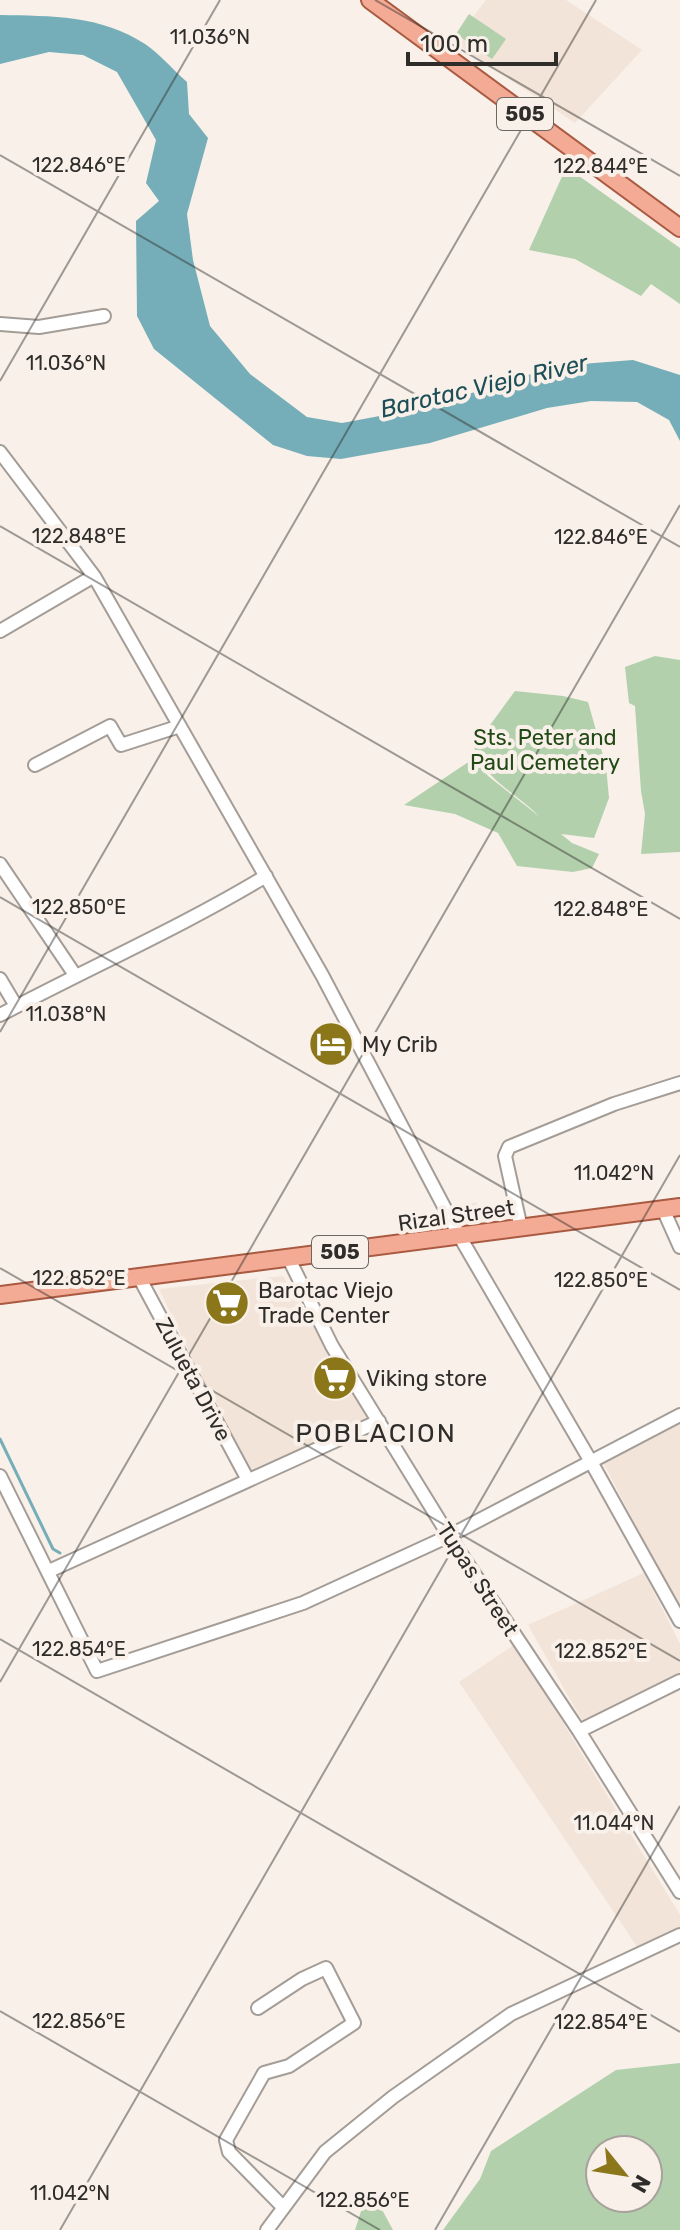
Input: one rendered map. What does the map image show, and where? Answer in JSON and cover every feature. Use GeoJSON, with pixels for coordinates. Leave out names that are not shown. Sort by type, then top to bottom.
{"type":"FeatureCollection","features":[{"type":"Feature","properties":{"kind":"main road","name":"505"},"geometry":{"type":"LineString","coordinates":[[370,0],[680,228]]}},
{"type":"Feature","properties":{"kind":"main road","name":"Rizal Street"},"geometry":{"type":"LineString","coordinates":[[0,1295],[680,1207]]}},
{"type":"Feature","properties":{"kind":"street"},"geometry":{"type":"LineString","coordinates":[[0,324],[39,327],[104,316]]}},
{"type":"Feature","properties":{"kind":"street"},"geometry":{"type":"LineString","coordinates":[[0,452],[94,576],[322,975],[460,1237],[680,1621]]}},
{"type":"Feature","properties":{"kind":"street"},"geometry":{"type":"LineString","coordinates":[[0,631],[94,576]]}},
{"type":"Feature","properties":{"kind":"street"},"geometry":{"type":"LineString","coordinates":[[35,765],[110,726],[121,745],[180,726]]}},
{"type":"Feature","properties":{"kind":"street"},"geometry":{"type":"LineString","coordinates":[[0,864],[75,975]]}},
{"type":"Feature","properties":{"kind":"street"},"geometry":{"type":"LineString","coordinates":[[0,1015],[75,975],[141,945],[266,876]]}},
{"type":"Feature","properties":{"kind":"street"},"geometry":{"type":"LineString","coordinates":[[0,979],[16,1006]]}},
{"type":"Feature","properties":{"kind":"street"},"geometry":{"type":"LineString","coordinates":[[521,1228],[505,1156],[509,1147],[614,1104],[680,1083]]}},
{"type":"Feature","properties":{"kind":"street"},"geometry":{"type":"LineString","coordinates":[[663,1209],[680,1247]]}},
{"type":"Feature","properties":{"kind":"street","name":"Tupas Street"},"geometry":{"type":"LineString","coordinates":[[289,1259],[332,1346],[449,1536],[579,1731],[680,1892]]}},
{"type":"Feature","properties":{"kind":"street","name":"Zulueta Drive"},"geometry":{"type":"LineString","coordinates":[[139,1277],[248,1480]]}},
{"type":"Feature","properties":{"kind":"street"},"geometry":{"type":"LineString","coordinates":[[0,1476],[97,1671],[303,1603],[449,1536],[680,1415]]}},
{"type":"Feature","properties":{"kind":"street"},"geometry":{"type":"LineString","coordinates":[[49,1571],[379,1421]]}},
{"type":"Feature","properties":{"kind":"street"},"geometry":{"type":"LineString","coordinates":[[579,1731],[680,1681]]}},
{"type":"Feature","properties":{"kind":"street"},"geometry":{"type":"LineString","coordinates":[[267,2230],[325,2152],[393,2097],[511,2014],[680,1935]]}},
{"type":"Feature","properties":{"kind":"street"},"geometry":{"type":"LineString","coordinates":[[258,2008],[302,1979],[326,1968],[354,2023],[289,2066],[264,2073],[226,2140],[229,2152],[283,2207]]}},
{"type":"Feature","properties":{"kind":"shaded area"},"geometry":{"type":"Polygon","coordinates":[[[486,0],[566,0],[642,50],[575,123],[454,42],[486,0]]]}},
{"type":"Feature","properties":{"kind":"shaded area"},"geometry":{"type":"Polygon","coordinates":[[[476,1202],[483,1221],[462,1229],[455,1209],[476,1202]]]}},
{"type":"Feature","properties":{"kind":"shaded area"},"geometry":{"type":"Polygon","coordinates":[[[283,1276],[369,1421],[247,1471],[159,1289],[283,1276]]]}},
{"type":"Feature","properties":{"kind":"shaded area"},"geometry":{"type":"Polygon","coordinates":[[[680,1423],[680,1611],[604,1464],[680,1423]]]}},
{"type":"Feature","properties":{"kind":"shaded area"},"geometry":{"type":"Polygon","coordinates":[[[644,1573],[680,1644],[680,1675],[583,1722],[528,1625],[644,1573]]]}},
{"type":"Feature","properties":{"kind":"shaded area"},"geometry":{"type":"Polygon","coordinates":[[[515,1644],[680,1915],[680,1929],[638,1948],[459,1682],[515,1644]]]}},
{"type":"Feature","properties":{"kind":"green space"},"geometry":{"type":"Polygon","coordinates":[[[469,14],[506,39],[492,59],[456,34],[469,14]]]}},
{"type":"Feature","properties":{"kind":"green space"},"geometry":{"type":"Polygon","coordinates":[[[565,170],[579,176],[680,248],[680,304],[651,284],[641,296],[575,259],[529,250],[565,170]]]}},
{"type":"Feature","properties":{"kind":"green space"},"geometry":{"type":"Polygon","coordinates":[[[655,656],[680,660],[680,852],[641,854],[645,814],[635,706],[629,703],[625,667],[655,656]]]}},
{"type":"Feature","properties":{"kind":"green space","name":"Sts. Peter and Paul Cemetery"},"geometry":{"type":"Polygon","coordinates":[[[515,691],[588,702],[606,766],[609,798],[594,838],[561,834],[572,843],[599,854],[592,868],[573,872],[517,866],[498,833],[455,814],[404,805],[473,759],[488,776],[540,817],[493,778],[474,747],[515,691]]]}},
{"type":"Feature","properties":{"kind":"green space"},"geometry":{"type":"Polygon","coordinates":[[[680,2063],[680,2230],[443,2230],[480,2179],[491,2151],[616,2070],[680,2063]]]}},
{"type":"Feature","properties":{"kind":"green space"},"geometry":{"type":"Polygon","coordinates":[[[374,2195],[393,2230],[355,2230],[363,2205],[374,2195]]]}},
{"type":"Feature","properties":{"kind":"water"},"geometry":{"type":"Polygon","coordinates":[[[0,15],[75,19],[111,27],[145,44],[187,82],[189,114],[208,138],[187,214],[193,260],[210,326],[250,374],[307,417],[342,423],[428,407],[556,366],[633,360],[680,375],[680,441],[669,420],[637,402],[591,401],[547,408],[430,443],[341,459],[307,456],[273,445],[154,349],[137,316],[136,221],[159,201],[146,183],[156,140],[117,72],[83,55],[49,52],[0,64],[0,15]]]}},
{"type":"Feature","properties":{"kind":"waterway"},"geometry":{"type":"LineString","coordinates":[[0,1439],[53,1549],[60,1553]]}},
{"type":"Feature","properties":{"kind":"place","name":"My Crib"},"geometry":{"type":"Point","coordinates":[331,1044]}},
{"type":"Feature","properties":{"kind":"place","name":"Barotac Viejo Trade Center"},"geometry":{"type":"Point","coordinates":[227,1303]}},
{"type":"Feature","properties":{"kind":"place","name":"Viking store"},"geometry":{"type":"Point","coordinates":[335,1378]}},
{"type":"Feature","properties":{"kind":"district","name":"POBLACION"},"geometry":{"type":"Point","coordinates":[376,1433]}},
{"type":"Feature","properties":{"kind":"water label","name":"Barotac Viejo River"},"geometry":{"type":"Point","coordinates":[484,386]}}]}
